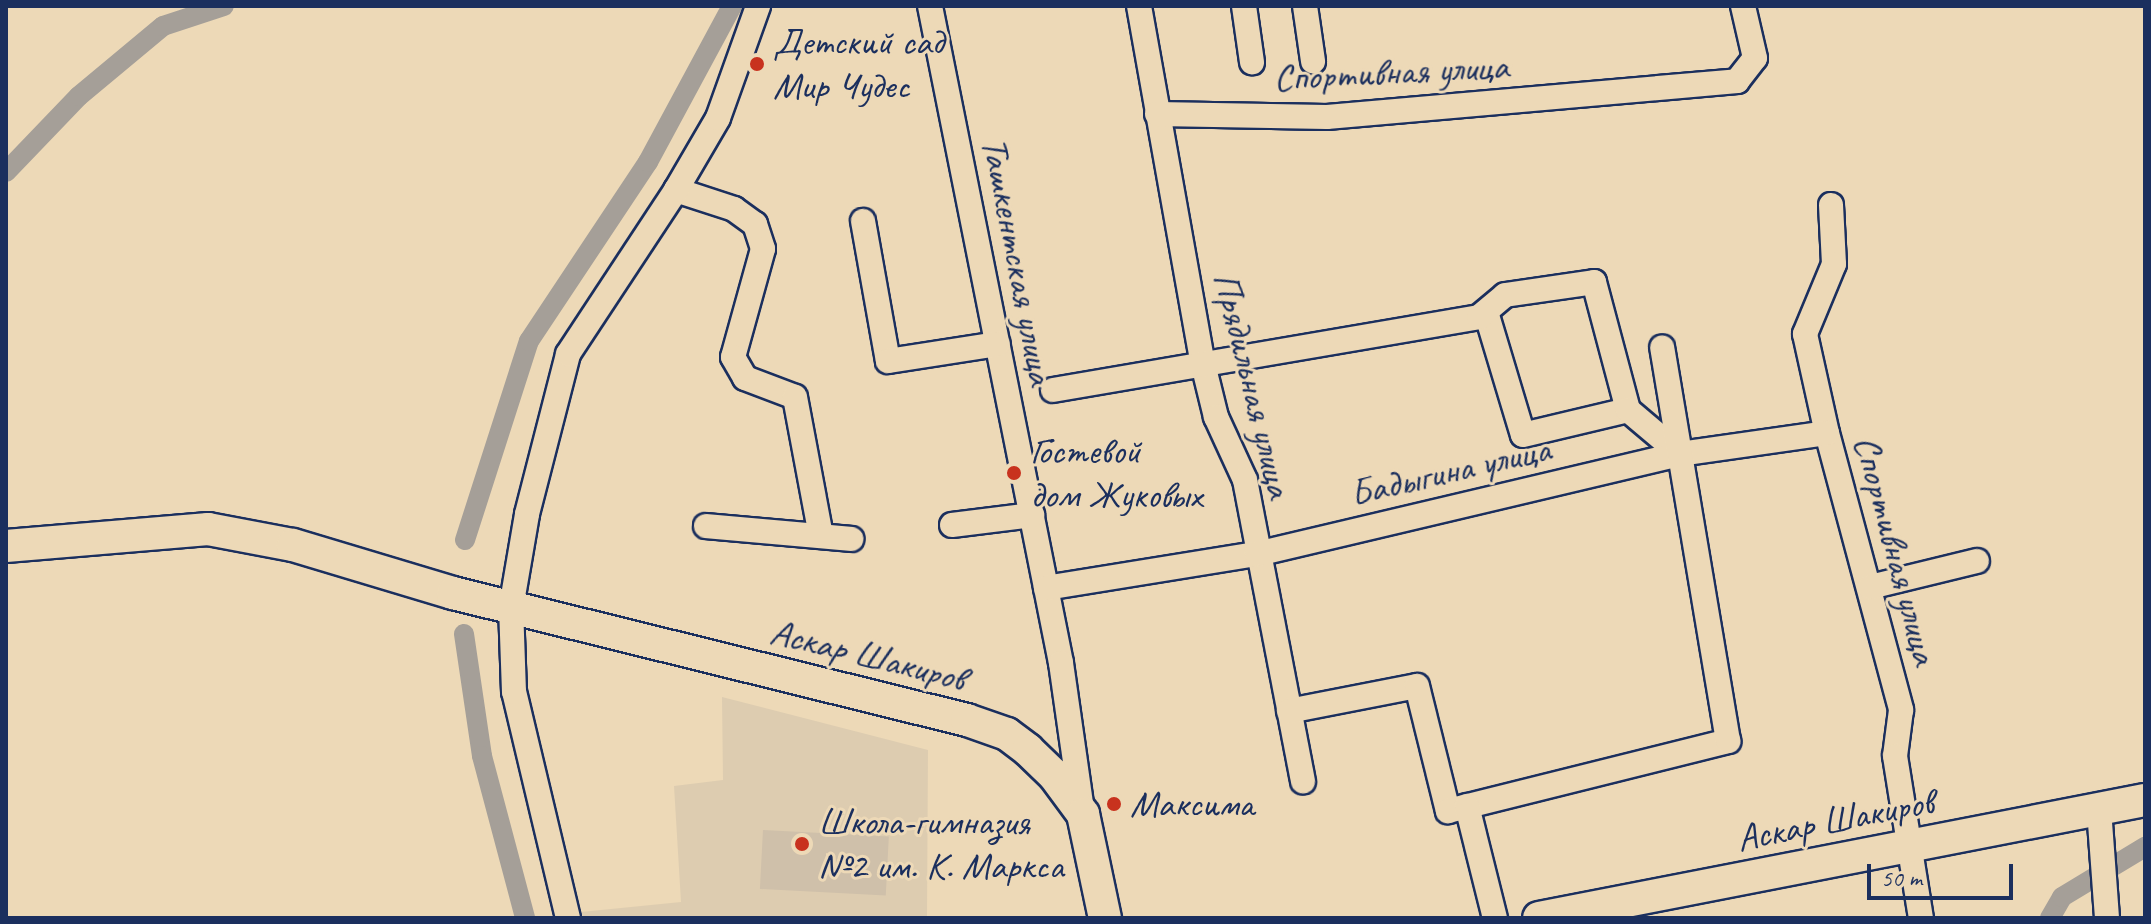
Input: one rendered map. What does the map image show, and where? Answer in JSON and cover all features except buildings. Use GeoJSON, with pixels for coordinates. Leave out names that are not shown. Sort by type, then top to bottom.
{"type":"FeatureCollection","features":[{"type":"Feature","properties":{"kind":"main road","name":"Аскар Шакиров"},"geometry":{"type":"LineString","coordinates":[[6,546],[208,529],[293,545],[453,593],[967,720],[1007,734],[1054,775],[1083,814],[1105,918]]}},
{"type":"Feature","properties":{"kind":"main road","name":"Аскар Шакиров"},"geometry":{"type":"LineString","coordinates":[[1539,918],[2145,800]]}},
{"type":"Feature","properties":{"kind":"street"},"geometry":{"type":"LineString","coordinates":[[568,918],[514,692],[504,606],[568,354],[676,190],[718,118],[758,6]]}},
{"type":"Feature","properties":{"kind":"street","name":"Ташкентская улица"},"geometry":{"type":"LineString","coordinates":[[930,6],[1061,663],[1083,814]]}},
{"type":"Feature","properties":{"kind":"street","name":"Прядильная улица"},"geometry":{"type":"LineString","coordinates":[[1139,6],[1203,364],[1216,417],[1245,480],[1303,781]]}},
{"type":"Feature","properties":{"kind":"street"},"geometry":{"type":"LineString","coordinates":[[1244,6],[1252,62]]}},
{"type":"Feature","properties":{"kind":"street"},"geometry":{"type":"LineString","coordinates":[[1305,6],[1313,61]]}},
{"type":"Feature","properties":{"kind":"street","name":"Спортивная улица"},"geometry":{"type":"LineString","coordinates":[[1157,114],[1327,117],[1737,81],[1755,58],[1743,6]]}},
{"type":"Feature","properties":{"kind":"street"},"geometry":{"type":"LineString","coordinates":[[676,190],[734,209],[755,224],[763,249],[733,357],[745,378],[795,397],[821,536]]}},
{"type":"Feature","properties":{"kind":"street","name":"Спортивная улица"},"geometry":{"type":"LineString","coordinates":[[1831,205],[1834,264],[1805,334],[1827,433],[1901,710],[1895,756],[1921,918]]}},
{"type":"Feature","properties":{"kind":"street"},"geometry":{"type":"LineString","coordinates":[[863,221],[888,361],[998,344]]}},
{"type":"Feature","properties":{"kind":"street"},"geometry":{"type":"LineString","coordinates":[[1053,390],[1479,317],[1505,295],[1594,282],[1628,410],[1680,454]]}},
{"type":"Feature","properties":{"kind":"street"},"geometry":{"type":"LineString","coordinates":[[1486,312],[1523,435],[1628,410]]}},
{"type":"Feature","properties":{"kind":"street"},"geometry":{"type":"LineString","coordinates":[[1289,711],[1417,686],[1448,811],[1728,741],[1662,347]]}},
{"type":"Feature","properties":{"kind":"street","name":"Бадыгина улица"},"geometry":{"type":"LineString","coordinates":[[1046,588],[1257,554],[1680,454],[1827,433]]}},
{"type":"Feature","properties":{"kind":"street"},"geometry":{"type":"LineString","coordinates":[[952,525],[1032,515]]}},
{"type":"Feature","properties":{"kind":"street"},"geometry":{"type":"LineString","coordinates":[[706,526],[851,539]]}},
{"type":"Feature","properties":{"kind":"street"},"geometry":{"type":"LineString","coordinates":[[1870,587],[1977,561]]}},
{"type":"Feature","properties":{"kind":"street"},"geometry":{"type":"LineString","coordinates":[[1467,806],[1495,918]]}},
{"type":"Feature","properties":{"kind":"street"},"geometry":{"type":"LineString","coordinates":[[2099,809],[2107,918]]}},
{"type":"Feature","properties":{"kind":"shaded area","name":"Школа-гимназия №2 им. К. Маркса"},"geometry":{"type":"Polygon","coordinates":[[[722,697],[928,750],[927,918],[579,918],[581,912],[681,902],[674,786],[723,780],[722,697]]]}},
{"type":"Feature","properties":{"kind":"shaded area"},"geometry":{"type":"Polygon","coordinates":[[[763,830],[889,837],[886,896],[760,889],[763,830]]]}},
{"type":"Feature","properties":{"kind":"waterway"},"geometry":{"type":"LineString","coordinates":[[6,172],[79,96],[163,26],[224,6]]}},
{"type":"Feature","properties":{"kind":"waterway"},"geometry":{"type":"LineString","coordinates":[[465,540],[529,341],[648,162],[732,6]]}},
{"type":"Feature","properties":{"kind":"waterway"},"geometry":{"type":"LineString","coordinates":[[464,634],[482,756],[525,918]]}},
{"type":"Feature","properties":{"kind":"waterway"},"geometry":{"type":"LineString","coordinates":[[2050,918],[2062,897],[2145,847]]}},
{"type":"Feature","properties":{"kind":"place","name":"Детский сад Мир Чудес"},"geometry":{"type":"Point","coordinates":[757,64]}},
{"type":"Feature","properties":{"kind":"place","name":"Гостевой дом Жуковых"},"geometry":{"type":"Point","coordinates":[1014,473]}},
{"type":"Feature","properties":{"kind":"place","name":"Максима"},"geometry":{"type":"Point","coordinates":[1114,804]}},
{"type":"Feature","properties":{"kind":"place","name":"Школа-гимназия №2 им. К. Маркса"},"geometry":{"type":"Point","coordinates":[802,844]}}]}
